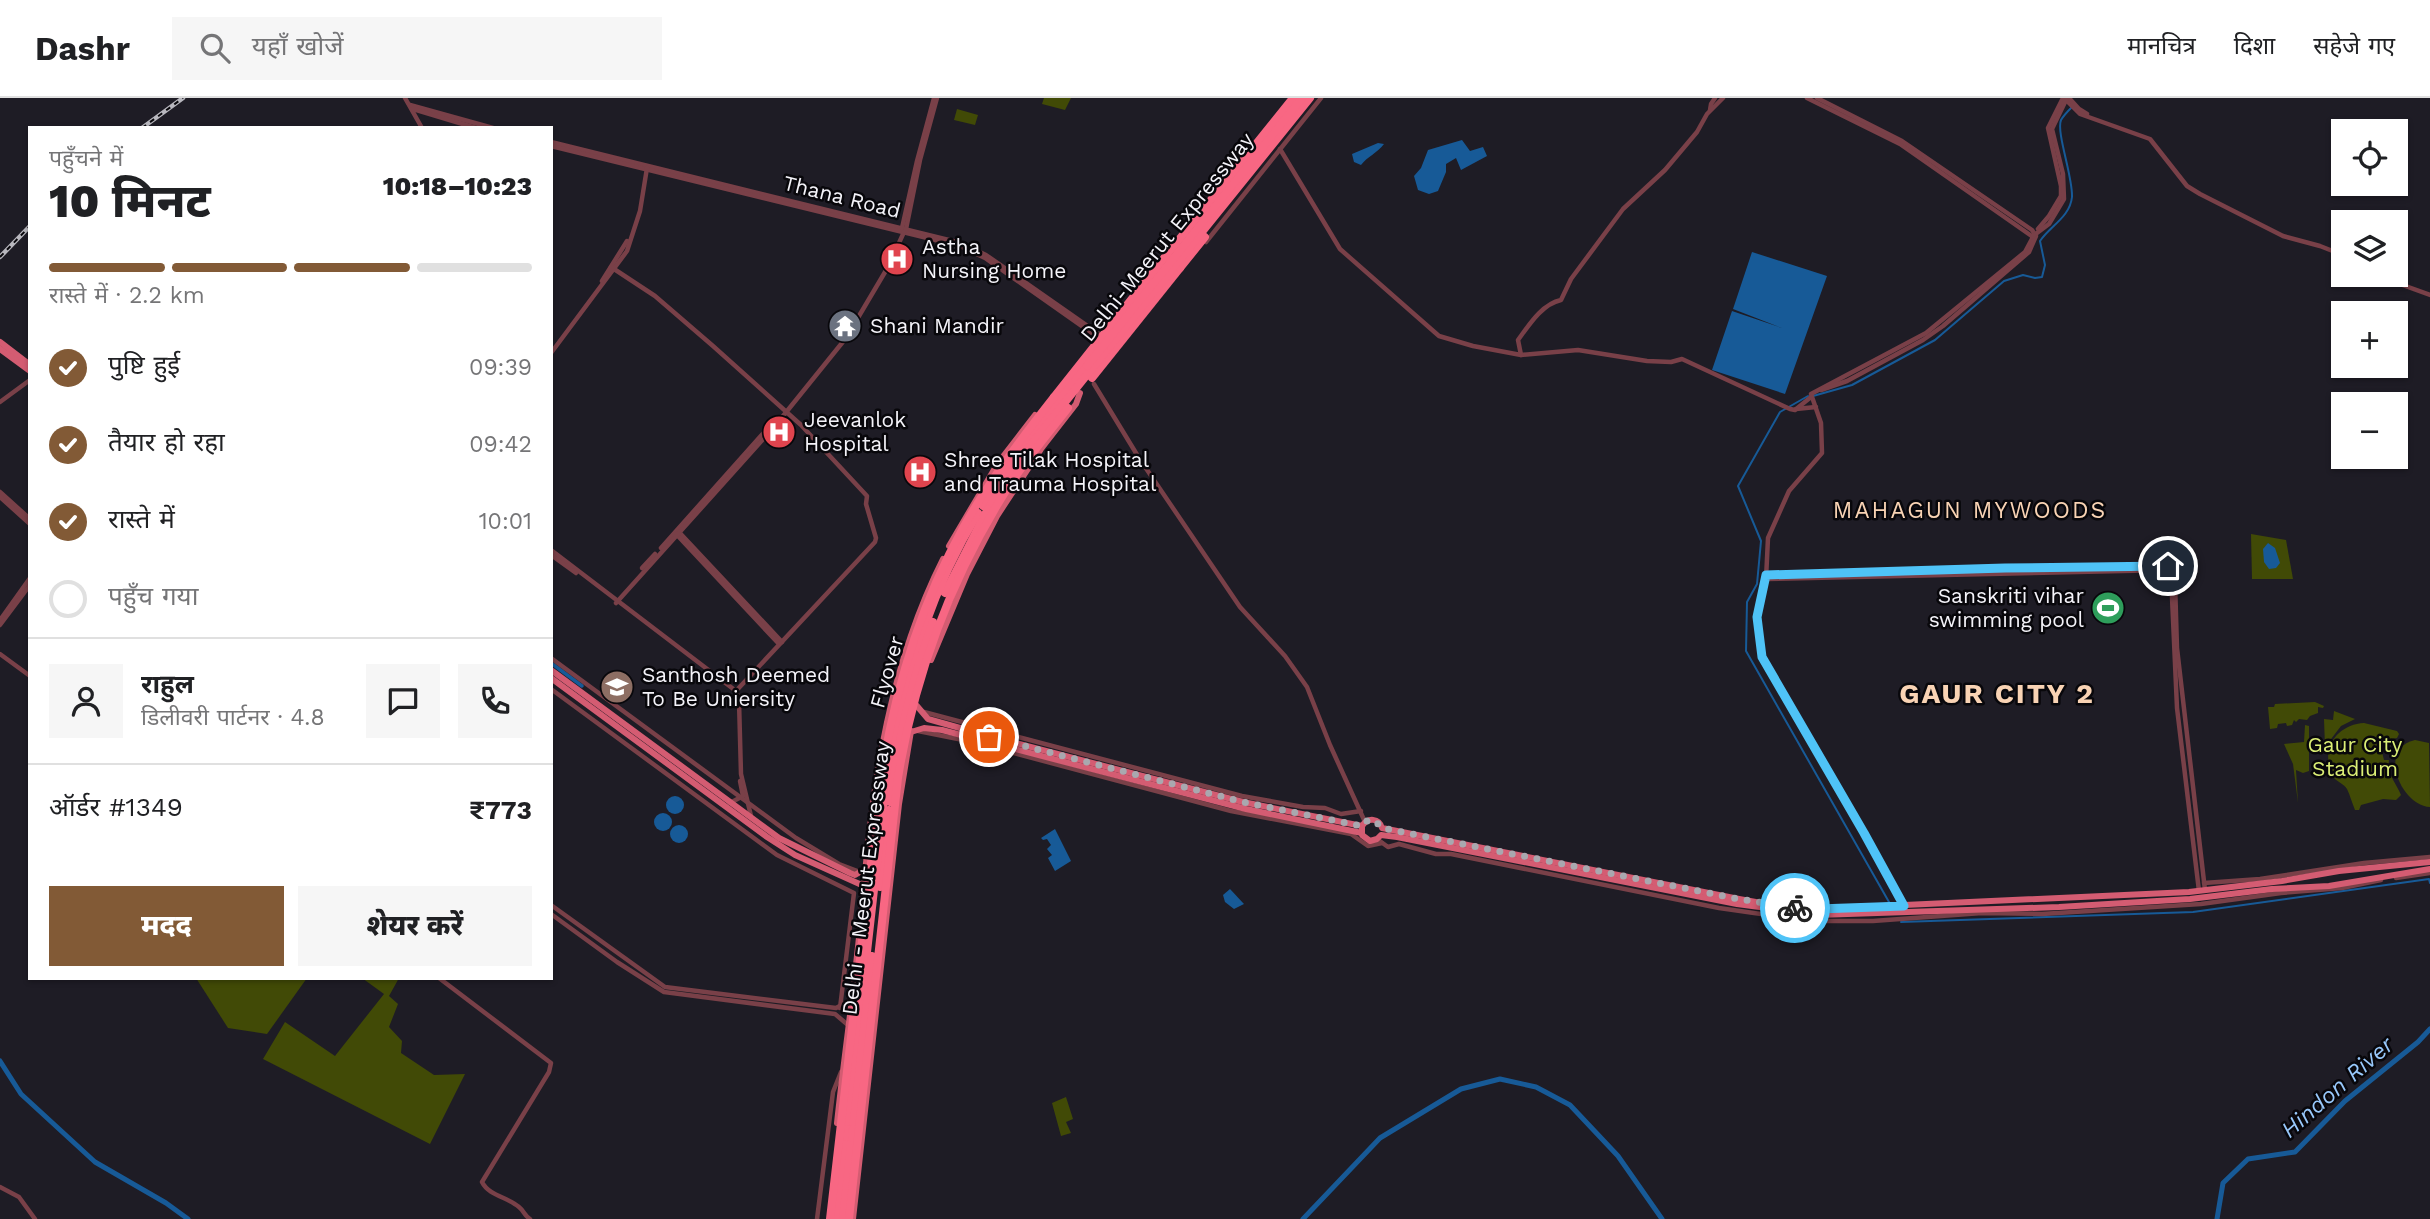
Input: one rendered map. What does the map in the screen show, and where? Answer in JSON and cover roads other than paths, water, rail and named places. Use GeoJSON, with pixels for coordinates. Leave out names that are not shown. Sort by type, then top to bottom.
{"type":"FeatureCollection","features":[{"type":"Feature","properties":{"kind":"highway"},"geometry":{"type":"LineString","coordinates":[[1138,290],[1291,98]]}},
{"type":"Feature","properties":{"kind":"highway","name":"Delhi-Meerut Expressway"},"geometry":{"type":"LineString","coordinates":[[1087,366],[1302,98]]}},
{"type":"Feature","properties":{"kind":"highway","name":"Delhi-Meerut Expressway"},"geometry":{"type":"LineString","coordinates":[[1110,346],[1310,98]]}},
{"type":"Feature","properties":{"kind":"highway"},"geometry":{"type":"LineString","coordinates":[[1146,310],[1319,98]]}},
{"type":"Feature","properties":{"kind":"highway","name":"Flyover"},"geometry":{"type":"LineString","coordinates":[[829,1219],[880,785],[890,724],[914,642],[934,587],[963,528],[1004,463],[1099,336],[1138,290]]}},
{"type":"Feature","properties":{"kind":"highway","name":"Flyover"},"geometry":{"type":"LineString","coordinates":[[851,1219],[898,778],[915,696],[934,636],[970,554],[1006,490],[1146,310]]}},
{"type":"Feature","properties":{"kind":"highway","name":"Delhi - Meerut Expressway"},"geometry":{"type":"LineString","coordinates":[[983,511],[1022,456],[1110,346]]}},
{"type":"Feature","properties":{"kind":"highway","name":"Delhi - Meerut Expressway"},"geometry":{"type":"LineString","coordinates":[[836,1219],[891,806],[897,724],[914,661],[947,572],[1024,444],[1087,366]]}},
{"type":"Feature","properties":{"kind":"highway","name":"Delhi - Meerut Expressway"},"geometry":{"type":"LineString","coordinates":[[843,1219],[849,1133]]}},
{"type":"Feature","properties":{"kind":"main road"},"geometry":{"type":"LineString","coordinates":[[0,342],[28,363]]}},
{"type":"Feature","properties":{"kind":"main road"},"geometry":{"type":"LineString","coordinates":[[0,349],[28,370]]}},
{"type":"Feature","properties":{"kind":"main road"},"geometry":{"type":"LineString","coordinates":[[829,1219],[863,870],[889,713],[913,631],[938,568],[972,504],[1019,435],[1058,387],[1065,383]]}},
{"type":"Feature","properties":{"kind":"main road"},"geometry":{"type":"LineString","coordinates":[[851,1219],[863,1135],[891,806],[926,671],[952,606],[996,518],[1041,449],[1076,404],[1080,394]]}},
{"type":"Feature","properties":{"kind":"main road"},"geometry":{"type":"LineString","coordinates":[[972,504],[996,518]]}},
{"type":"Feature","properties":{"kind":"main road"},"geometry":{"type":"LineString","coordinates":[[553,671],[794,850],[855,875],[863,870]]}},
{"type":"Feature","properties":{"kind":"main road"},"geometry":{"type":"LineString","coordinates":[[553,679],[794,850],[863,886]]}},
{"type":"Feature","properties":{"kind":"main road"},"geometry":{"type":"LineString","coordinates":[[583,713],[589,705]]}},
{"type":"Feature","properties":{"kind":"main road"},"geometry":{"type":"LineString","coordinates":[[918,708],[928,719],[942,727]]}},
{"type":"Feature","properties":{"kind":"main road"},"geometry":{"type":"LineString","coordinates":[[912,731],[942,727],[1111,764],[1243,802],[1343,818],[1363,827],[1368,840],[1380,839],[1783,912],[1818,915],[1888,913],[2040,898],[2105,897],[2205,887],[2217,889],[2328,872],[2426,866]]}},
{"type":"Feature","properties":{"kind":"main road"},"geometry":{"type":"LineString","coordinates":[[989,739],[1093,772],[1246,809],[1363,827],[1374,820],[1382,828],[1784,907],[1888,913]]}},
{"type":"Feature","properties":{"kind":"main road"},"geometry":{"type":"LineString","coordinates":[[872,805],[891,806]]}},
{"type":"Feature","properties":{"kind":"main road"},"geometry":{"type":"LineString","coordinates":[[1900,911],[2059,907],[2190,899],[2329,886],[2426,866]]}},
{"type":"Feature","properties":{"kind":"main road"},"geometry":{"type":"LineString","coordinates":[[2339,871],[2340,884]]}},
{"type":"Feature","properties":{"kind":"main road"},"geometry":{"type":"LineString","coordinates":[[2328,872],[2329,886]]}},
{"type":"Feature","properties":{"kind":"main road"},"geometry":{"type":"LineString","coordinates":[[2059,907],[2058,899],[2074,896]]}},
{"type":"Feature","properties":{"kind":"main road"},"geometry":{"type":"LineString","coordinates":[[2026,908],[2040,904],[2040,898]]}},
{"type":"Feature","properties":{"kind":"main road"},"geometry":{"type":"LineString","coordinates":[[836,1132],[863,1135]]}},
{"type":"Feature","properties":{"kind":"street"},"geometry":{"type":"LineString","coordinates":[[405,98],[421,126]]}},
{"type":"Feature","properties":{"kind":"street"},"geometry":{"type":"LineString","coordinates":[[616,601],[786,411],[846,338],[888,267],[904,229],[917,161],[936,98]]}},
{"type":"Feature","properties":{"kind":"street"},"geometry":{"type":"LineString","coordinates":[[1138,290],[1146,276],[1291,98]]}},
{"type":"Feature","properties":{"kind":"street"},"geometry":{"type":"LineString","coordinates":[[1146,310],[1169,287],[1279,152],[1319,98]]}},
{"type":"Feature","properties":{"kind":"street"},"geometry":{"type":"LineString","coordinates":[[1521,355],[1518,340],[1536,317],[1555,301],[1561,300],[1571,279],[1623,209],[1665,170],[1697,132],[1715,98]]}},
{"type":"Feature","properties":{"kind":"street"},"geometry":{"type":"LineString","coordinates":[[1710,110],[1723,98]]}},
{"type":"Feature","properties":{"kind":"street"},"geometry":{"type":"LineString","coordinates":[[1812,99],[1900,144],[2034,234]]}},
{"type":"Feature","properties":{"kind":"street"},"geometry":{"type":"LineString","coordinates":[[1795,410],[1820,390],[1937,326],[2025,252],[2034,234],[2049,224],[2064,199],[2063,174],[2052,129],[2067,99],[2075,108],[2104,121],[2147,134],[2159,145],[2189,184],[2201,192],[2287,236],[2331,250]]}},
{"type":"Feature","properties":{"kind":"street"},"geometry":{"type":"LineString","coordinates":[[411,107],[469,126]]}},
{"type":"Feature","properties":{"kind":"street"},"geometry":{"type":"LineString","coordinates":[[411,107],[485,126]]}},
{"type":"Feature","properties":{"kind":"street"},"geometry":{"type":"LineString","coordinates":[[1256,138],[1279,152],[1340,249],[1428,329],[1444,338],[1521,355],[1578,350],[1647,361],[1671,362],[1682,359],[1786,407],[1795,410],[1816,407]]}},
{"type":"Feature","properties":{"kind":"street"},"geometry":{"type":"LineString","coordinates":[[1252,143],[1272,159]]}},
{"type":"Feature","properties":{"kind":"street","name":"Thana Road"},"geometry":{"type":"LineString","coordinates":[[553,144],[961,243],[986,255],[1099,336]]}},
{"type":"Feature","properties":{"kind":"street"},"geometry":{"type":"LineString","coordinates":[[553,348],[627,251],[636,225],[647,166]]}},
{"type":"Feature","properties":{"kind":"street"},"geometry":{"type":"LineString","coordinates":[[613,268],[659,300],[786,411],[867,496],[866,504],[876,538],[737,694],[737,755],[743,794],[730,803]]}},
{"type":"Feature","properties":{"kind":"street"},"geometry":{"type":"LineString","coordinates":[[2408,286],[2430,294]]}},
{"type":"Feature","properties":{"kind":"street"},"geometry":{"type":"LineString","coordinates":[[0,402],[28,381]]}},
{"type":"Feature","properties":{"kind":"street"},"geometry":{"type":"LineString","coordinates":[[1094,384],[1139,458],[1240,607],[1280,651],[1307,687],[1361,811],[1363,827]]}},
{"type":"Feature","properties":{"kind":"street"},"geometry":{"type":"LineString","coordinates":[[1811,396],[1821,423],[1822,453],[1787,495],[1768,538],[1766,577],[1757,617],[1762,657],[1864,833],[1900,911]]}},
{"type":"Feature","properties":{"kind":"street"},"geometry":{"type":"LineString","coordinates":[[0,495],[28,520]]}},
{"type":"Feature","properties":{"kind":"street"},"geometry":{"type":"LineString","coordinates":[[677,532],[780,643]]}},
{"type":"Feature","properties":{"kind":"street"},"geometry":{"type":"LineString","coordinates":[[553,554],[737,694],[741,774],[751,819]]}},
{"type":"Feature","properties":{"kind":"street"},"geometry":{"type":"LineString","coordinates":[[1766,577],[2005,568],[2171,567],[2175,582],[2177,648],[2205,887]]}},
{"type":"Feature","properties":{"kind":"street"},"geometry":{"type":"LineString","coordinates":[[1766,577],[2123,569],[2169,571],[2177,708],[2205,887]]}},
{"type":"Feature","properties":{"kind":"street"},"geometry":{"type":"LineString","coordinates":[[0,623],[28,581]]}},
{"type":"Feature","properties":{"kind":"street"},"geometry":{"type":"LineString","coordinates":[[0,623],[28,588]]}},
{"type":"Feature","properties":{"kind":"street"},"geometry":{"type":"LineString","coordinates":[[0,654],[28,675]]}},
{"type":"Feature","properties":{"kind":"street"},"geometry":{"type":"LineString","coordinates":[[553,659],[796,838],[839,864],[863,870]]}},
{"type":"Feature","properties":{"kind":"street"},"geometry":{"type":"LineString","coordinates":[[553,690],[777,856],[854,893],[840,1008]]}},
{"type":"Feature","properties":{"kind":"street"},"geometry":{"type":"LineString","coordinates":[[918,708],[1111,764]]}},
{"type":"Feature","properties":{"kind":"street"},"geometry":{"type":"LineString","coordinates":[[976,743],[989,739],[983,728]]}},
{"type":"Feature","properties":{"kind":"street"},"geometry":{"type":"LineString","coordinates":[[912,731],[976,743],[1093,772],[1231,811],[1351,834],[1368,846],[1380,839],[1389,848],[1399,844],[1436,854],[1462,856],[1806,921],[1839,921],[1900,911],[2042,914],[2201,904],[2259,893],[2342,888],[2426,866]]}},
{"type":"Feature","properties":{"kind":"street"},"geometry":{"type":"LineString","coordinates":[[1343,818],[1361,811]]}},
{"type":"Feature","properties":{"kind":"street"},"geometry":{"type":"LineString","coordinates":[[2294,876],[2426,866]]}},
{"type":"Feature","properties":{"kind":"street"},"geometry":{"type":"LineString","coordinates":[[2205,887],[2237,884]]}},
{"type":"Feature","properties":{"kind":"street"},"geometry":{"type":"LineString","coordinates":[[553,906],[663,986],[699,994]]}},
{"type":"Feature","properties":{"kind":"street"},"geometry":{"type":"LineString","coordinates":[[553,915],[661,991],[835,1014],[848,1025]]}},
{"type":"Feature","properties":{"kind":"street"},"geometry":{"type":"LineString","coordinates":[[442,980],[551,1063],[549,1072],[482,1182],[488,1190],[518,1206],[530,1219]]}},
{"type":"Feature","properties":{"kind":"street"},"geometry":{"type":"LineString","coordinates":[[782,1005],[840,1008],[851,1000]]}},
{"type":"Feature","properties":{"kind":"street"},"geometry":{"type":"LineString","coordinates":[[817,1219],[833,1092],[843,1068]]}},
{"type":"Feature","properties":{"kind":"street"},"geometry":{"type":"LineString","coordinates":[[0,1187],[19,1197],[35,1219]]}},
{"type":"Feature","properties":{"kind":"water"},"geometry":{"type":"Polygon","coordinates":[[[1462,140],[1470,151],[1483,147],[1487,156],[1461,170],[1456,158],[1446,164],[1446,172],[1438,191],[1429,194],[1418,190],[1414,176],[1421,168],[1428,150],[1462,140]]]}},
{"type":"Feature","properties":{"kind":"water"},"geometry":{"type":"Polygon","coordinates":[[[1378,143],[1384,144],[1361,165],[1354,162],[1352,154],[1378,143]]]}},
{"type":"Feature","properties":{"kind":"water"},"geometry":{"type":"Polygon","coordinates":[[[1752,252],[1827,276],[1785,394],[1712,370],[1732,311],[1782,328],[1733,309],[1752,252]]]}},
{"type":"Feature","properties":{"kind":"water"},"geometry":{"type":"Polygon","coordinates":[[[2268,543],[2275,548],[2280,563],[2276,568],[2269,569],[2264,562],[2263,549],[2268,543]]]}},
{"type":"Feature","properties":{"kind":"water"},"geometry":{"type":"Polygon","coordinates":[[[675,796],[681,799],[684,805],[681,811],[675,814],[669,811],[666,805],[669,799],[675,796]]]}},
{"type":"Feature","properties":{"kind":"water"},"geometry":{"type":"Polygon","coordinates":[[[663,813],[669,816],[672,822],[669,828],[663,831],[657,828],[654,822],[657,816],[663,813]]]}},
{"type":"Feature","properties":{"kind":"water"},"geometry":{"type":"Polygon","coordinates":[[[679,825],[685,828],[688,834],[685,840],[679,843],[673,840],[670,834],[673,828],[679,825]]]}},
{"type":"Feature","properties":{"kind":"water"},"geometry":{"type":"Polygon","coordinates":[[[1055,829],[1071,861],[1055,871],[1048,858],[1052,855],[1047,849],[1051,845],[1047,839],[1041,838],[1055,829]]]}},
{"type":"Feature","properties":{"kind":"water"},"geometry":{"type":"Polygon","coordinates":[[[1230,889],[1244,904],[1234,909],[1225,902],[1223,895],[1230,889]]]}},
{"type":"Feature","properties":{"kind":"waterway"},"geometry":{"type":"LineString","coordinates":[[1813,396],[1852,385],[1935,340],[2004,281],[2023,275],[2042,277],[2045,265],[2040,241],[2064,216],[2072,197],[2060,126],[2061,120],[2072,107]]}},
{"type":"Feature","properties":{"kind":"waterway"},"geometry":{"type":"LineString","coordinates":[[1808,396],[1780,412],[1738,486],[1761,541],[1757,584],[1747,602],[1746,651],[1889,902]]}},
{"type":"Feature","properties":{"kind":"waterway"},"geometry":{"type":"LineString","coordinates":[[553,664],[582,686]]}},
{"type":"Feature","properties":{"kind":"waterway"},"geometry":{"type":"LineString","coordinates":[[1901,922],[2193,912],[2429,879],[2430,883]]}},
{"type":"Feature","properties":{"kind":"waterway","name":"Hindon River"},"geometry":{"type":"LineString","coordinates":[[2217,1219],[2223,1183],[2248,1159],[2295,1152],[2345,1101],[2418,1042],[2430,1029]]}},
{"type":"Feature","properties":{"kind":"waterway","name":"Hindon River"},"geometry":{"type":"LineString","coordinates":[[0,1061],[21,1094],[95,1162],[166,1203],[188,1219]]}},
{"type":"Feature","properties":{"kind":"waterway","name":"Hindon River"},"geometry":{"type":"LineString","coordinates":[[1303,1219],[1380,1138],[1461,1089],[1500,1079],[1536,1087],[1570,1105],[1618,1156],[1662,1219]]}},
{"type":"Feature","properties":{"kind":"railway"},"geometry":{"type":"LineString","coordinates":[[145,126],[183,98]]}},
{"type":"Feature","properties":{"kind":"railway"},"geometry":{"type":"LineString","coordinates":[[0,257],[28,228]]}},
{"type":"Feature","properties":{"kind":"place","name":"Astha Nursing Home"},"geometry":{"type":"Point","coordinates":[897,259]}},
{"type":"Feature","properties":{"kind":"place","name":"Shani Mandir"},"geometry":{"type":"Point","coordinates":[845,326]}},
{"type":"Feature","properties":{"kind":"place","name":"Jeevanlok Hospital"},"geometry":{"type":"Point","coordinates":[779,432]}},
{"type":"Feature","properties":{"kind":"place","name":"Shree Tilak Hospital and Trauma Hospital"},"geometry":{"type":"Point","coordinates":[920,472]}},
{"type":"Feature","properties":{"kind":"place","name":"Sanskriti vihar swimming pool"},"geometry":{"type":"Point","coordinates":[2108,608]}},
{"type":"Feature","properties":{"kind":"place","name":"Santhosh Deemed To Be Uniersity"},"geometry":{"type":"Point","coordinates":[617,687]}},
{"type":"Feature","properties":{"kind":"district","name":"MAHAGUN MYWOODS"},"geometry":{"type":"Point","coordinates":[1970,510]}},
{"type":"Feature","properties":{"kind":"district","name":"GAUR CITY 2"},"geometry":{"type":"Point","coordinates":[1997,693]}},
{"type":"Feature","properties":{"kind":"park label","name":"Gaur City Stadium"},"geometry":{"type":"Point","coordinates":[2355,757]}}]}
